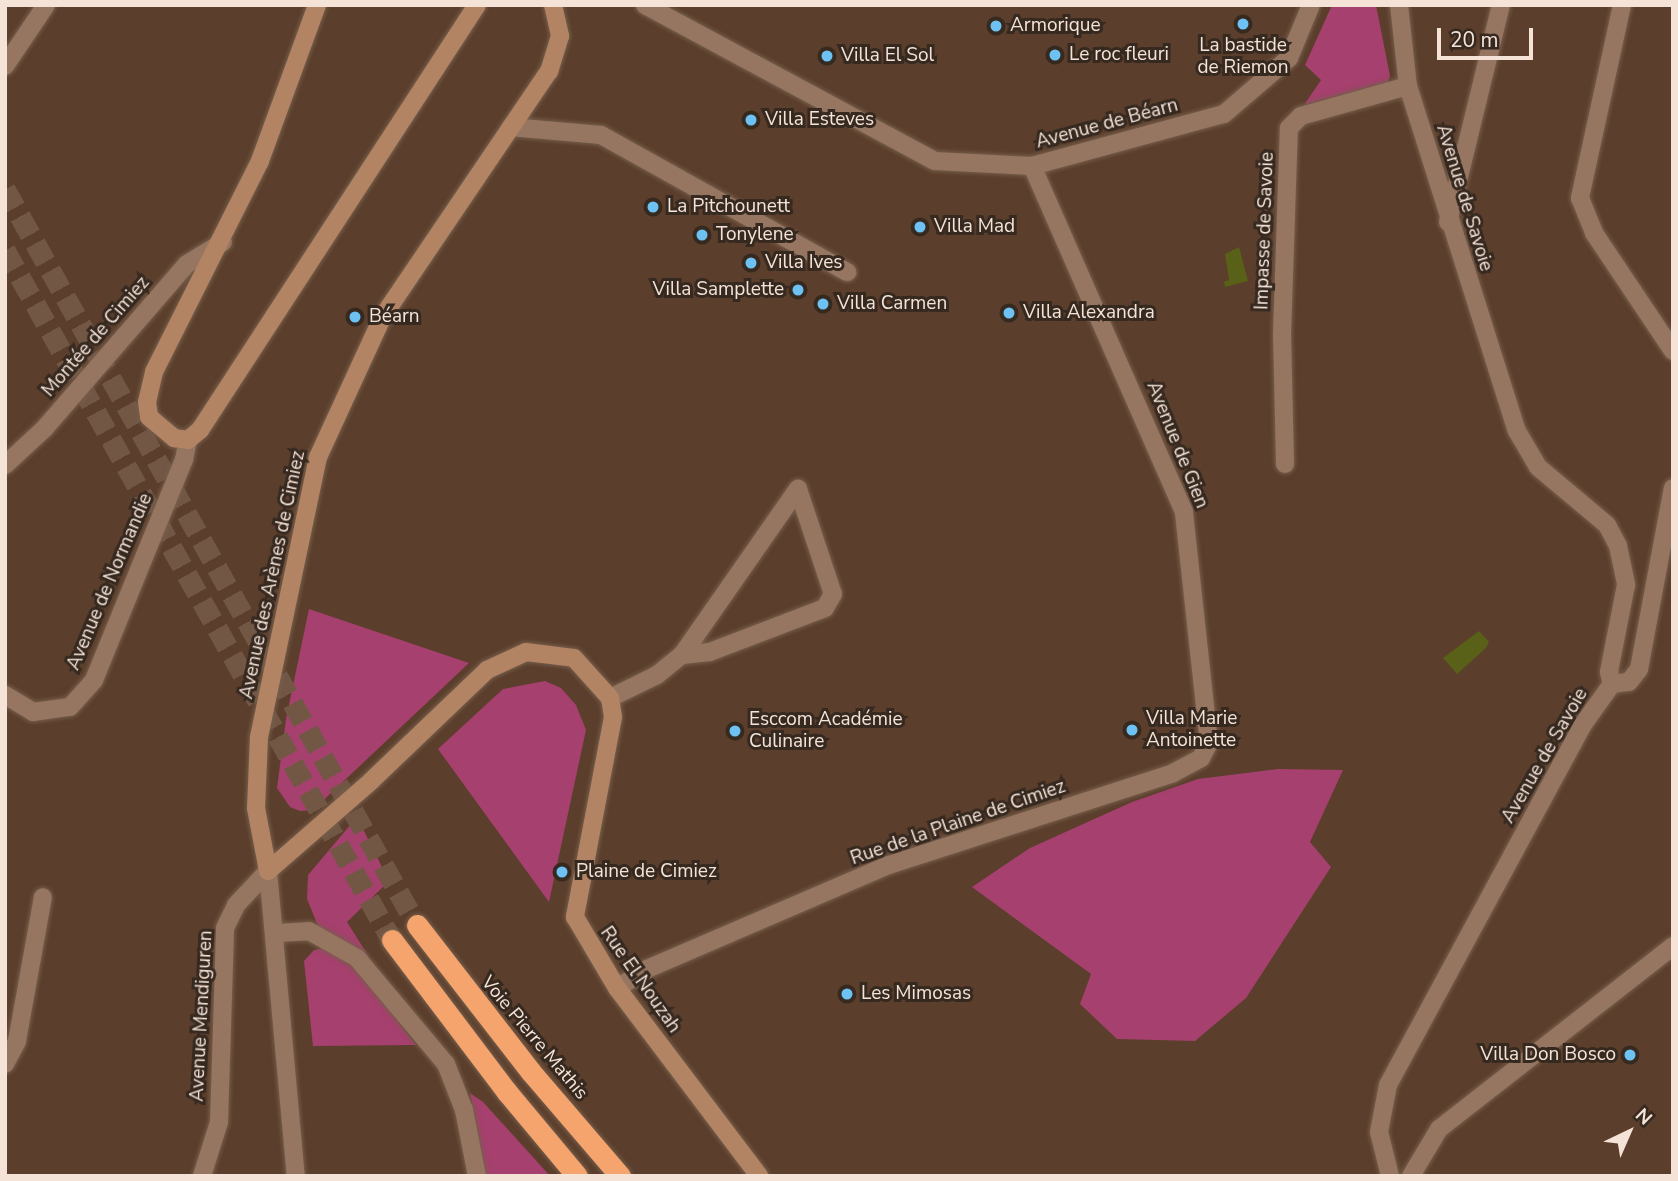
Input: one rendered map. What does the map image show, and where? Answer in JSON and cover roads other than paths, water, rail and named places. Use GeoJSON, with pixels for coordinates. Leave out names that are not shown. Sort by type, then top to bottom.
{"type":"FeatureCollection","features":[{"type":"Feature","properties":{"kind":"highway","name":"Voie Pierre Mathis"},"geometry":{"type":"LineString","coordinates":[[417,925],[513,1051],[620,1176]]}},
{"type":"Feature","properties":{"kind":"highway"},"geometry":{"type":"LineString","coordinates":[[392,940],[459,1032],[577,1176]]}},
{"type":"Feature","properties":{"kind":"street"},"geometry":{"type":"LineString","coordinates":[[5,66],[46,5]]}},
{"type":"Feature","properties":{"kind":"street"},"geometry":{"type":"LineString","coordinates":[[317,5],[295,74],[223,242],[154,372],[147,402],[149,417],[160,431],[188,440],[210,416],[477,5]]}},
{"type":"Feature","properties":{"kind":"street","name":"Avenue de Béarn"},"geometry":{"type":"LineString","coordinates":[[645,5],[935,162],[1032,166],[1224,114],[1289,58],[1311,5]]}},
{"type":"Feature","properties":{"kind":"street","name":"Avenue de Savoie"},"geometry":{"type":"LineString","coordinates":[[1390,1176],[1378,1132],[1388,1085],[1582,726],[1612,684],[1609,672],[1626,584],[1618,546],[1607,525],[1538,467],[1517,430],[1448,222],[1408,86],[1399,5]]}},
{"type":"Feature","properties":{"kind":"street"},"geometry":{"type":"LineString","coordinates":[[1448,222],[1501,5]]}},
{"type":"Feature","properties":{"kind":"street"},"geometry":{"type":"LineString","coordinates":[[1622,5],[1580,198],[1594,233],[1673,351]]}},
{"type":"Feature","properties":{"kind":"street","name":"Avenue des Arènes de Cimiez"},"geometry":{"type":"LineString","coordinates":[[296,1176],[276,933],[256,808],[259,737],[318,457],[382,318],[549,71],[560,36],[554,6]]}},
{"type":"Feature","properties":{"kind":"street","name":"Impasse de Savoie"},"geometry":{"type":"LineString","coordinates":[[1285,464],[1282,335],[1289,128],[1301,116],[1408,86]]}},
{"type":"Feature","properties":{"kind":"street"},"geometry":{"type":"LineString","coordinates":[[511,127],[601,135],[847,272]]}},
{"type":"Feature","properties":{"kind":"street","name":"Avenue de Gien"},"geometry":{"type":"LineString","coordinates":[[1032,166],[1184,512],[1209,743],[1201,758]]}},
{"type":"Feature","properties":{"kind":"street","name":"Montée de Cimiez"},"geometry":{"type":"LineString","coordinates":[[5,465],[44,429],[187,264],[223,242]]}},
{"type":"Feature","properties":{"kind":"street","name":"Avenue de Normandie"},"geometry":{"type":"LineString","coordinates":[[5,695],[33,712],[69,707],[94,680],[184,460],[188,440]]}},
{"type":"Feature","properties":{"kind":"street"},"geometry":{"type":"LineString","coordinates":[[1612,684],[1629,682],[1639,669],[1673,488]]}},
{"type":"Feature","properties":{"kind":"street"},"geometry":{"type":"LineString","coordinates":[[268,871],[371,781],[487,670],[507,659],[526,652],[574,658],[610,698],[657,675],[682,655],[798,489],[833,594],[825,608],[710,652],[682,655]]}},
{"type":"Feature","properties":{"kind":"street","name":"Rue El Nouzah"},"geometry":{"type":"LineString","coordinates":[[610,698],[611,738],[576,893],[575,917],[617,988],[759,1176]]}},
{"type":"Feature","properties":{"kind":"street","name":"Rue de la Plaine de Cimiez"},"geometry":{"type":"LineString","coordinates":[[617,988],[647,969],[889,865],[1172,773],[1201,758]]}},
{"type":"Feature","properties":{"kind":"street","name":"Avenue Mendiguren"},"geometry":{"type":"LineString","coordinates":[[202,1176],[219,1122],[225,928],[236,905],[268,871]]}},
{"type":"Feature","properties":{"kind":"street"},"geometry":{"type":"LineString","coordinates":[[5,1064],[17,1041],[43,897]]}},
{"type":"Feature","properties":{"kind":"street"},"geometry":{"type":"LineString","coordinates":[[276,933],[309,931],[357,958],[446,1064],[464,1110],[477,1176]]}},
{"type":"Feature","properties":{"kind":"street"},"geometry":{"type":"LineString","coordinates":[[1411,1176],[1439,1129],[1673,946]]}},
{"type":"Feature","properties":{"kind":"tunnel"},"geometry":{"type":"LineString","coordinates":[[5,189],[417,925]]}},
{"type":"Feature","properties":{"kind":"tunnel"},"geometry":{"type":"LineString","coordinates":[[5,250],[392,940]]}},
{"type":"Feature","properties":{"kind":"place","name":"La bastide de Riemon"},"geometry":{"type":"Point","coordinates":[1243,24]}},
{"type":"Feature","properties":{"kind":"place","name":"Armorique"},"geometry":{"type":"Point","coordinates":[996,26]}},
{"type":"Feature","properties":{"kind":"place","name":"Le roc fleuri"},"geometry":{"type":"Point","coordinates":[1055,55]}},
{"type":"Feature","properties":{"kind":"place","name":"Villa El Sol"},"geometry":{"type":"Point","coordinates":[827,56]}},
{"type":"Feature","properties":{"kind":"place","name":"Villa Esteves"},"geometry":{"type":"Point","coordinates":[751,120]}},
{"type":"Feature","properties":{"kind":"place","name":"La Pitchounett"},"geometry":{"type":"Point","coordinates":[653,207]}},
{"type":"Feature","properties":{"kind":"place","name":"Villa Mad"},"geometry":{"type":"Point","coordinates":[920,227]}},
{"type":"Feature","properties":{"kind":"place","name":"Tonylene"},"geometry":{"type":"Point","coordinates":[702,235]}},
{"type":"Feature","properties":{"kind":"place","name":"Villa Ives"},"geometry":{"type":"Point","coordinates":[751,263]}},
{"type":"Feature","properties":{"kind":"place","name":"Villa Samplette"},"geometry":{"type":"Point","coordinates":[798,290]}},
{"type":"Feature","properties":{"kind":"place","name":"Villa Carmen"},"geometry":{"type":"Point","coordinates":[823,304]}},
{"type":"Feature","properties":{"kind":"place","name":"Villa Alexandra"},"geometry":{"type":"Point","coordinates":[1009,313]}},
{"type":"Feature","properties":{"kind":"place","name":"Béarn"},"geometry":{"type":"Point","coordinates":[355,317]}},
{"type":"Feature","properties":{"kind":"place","name":"Villa Marie Antoinette"},"geometry":{"type":"Point","coordinates":[1132,730]}},
{"type":"Feature","properties":{"kind":"place","name":"Esccom Académie Culinaire"},"geometry":{"type":"Point","coordinates":[735,731]}},
{"type":"Feature","properties":{"kind":"place","name":"Plaine de Cimiez"},"geometry":{"type":"Point","coordinates":[562,872]}},
{"type":"Feature","properties":{"kind":"place","name":"Les Mimosas"},"geometry":{"type":"Point","coordinates":[847,994]}},
{"type":"Feature","properties":{"kind":"place","name":"Villa Don Bosco"},"geometry":{"type":"Point","coordinates":[1630,1055]}}]}
